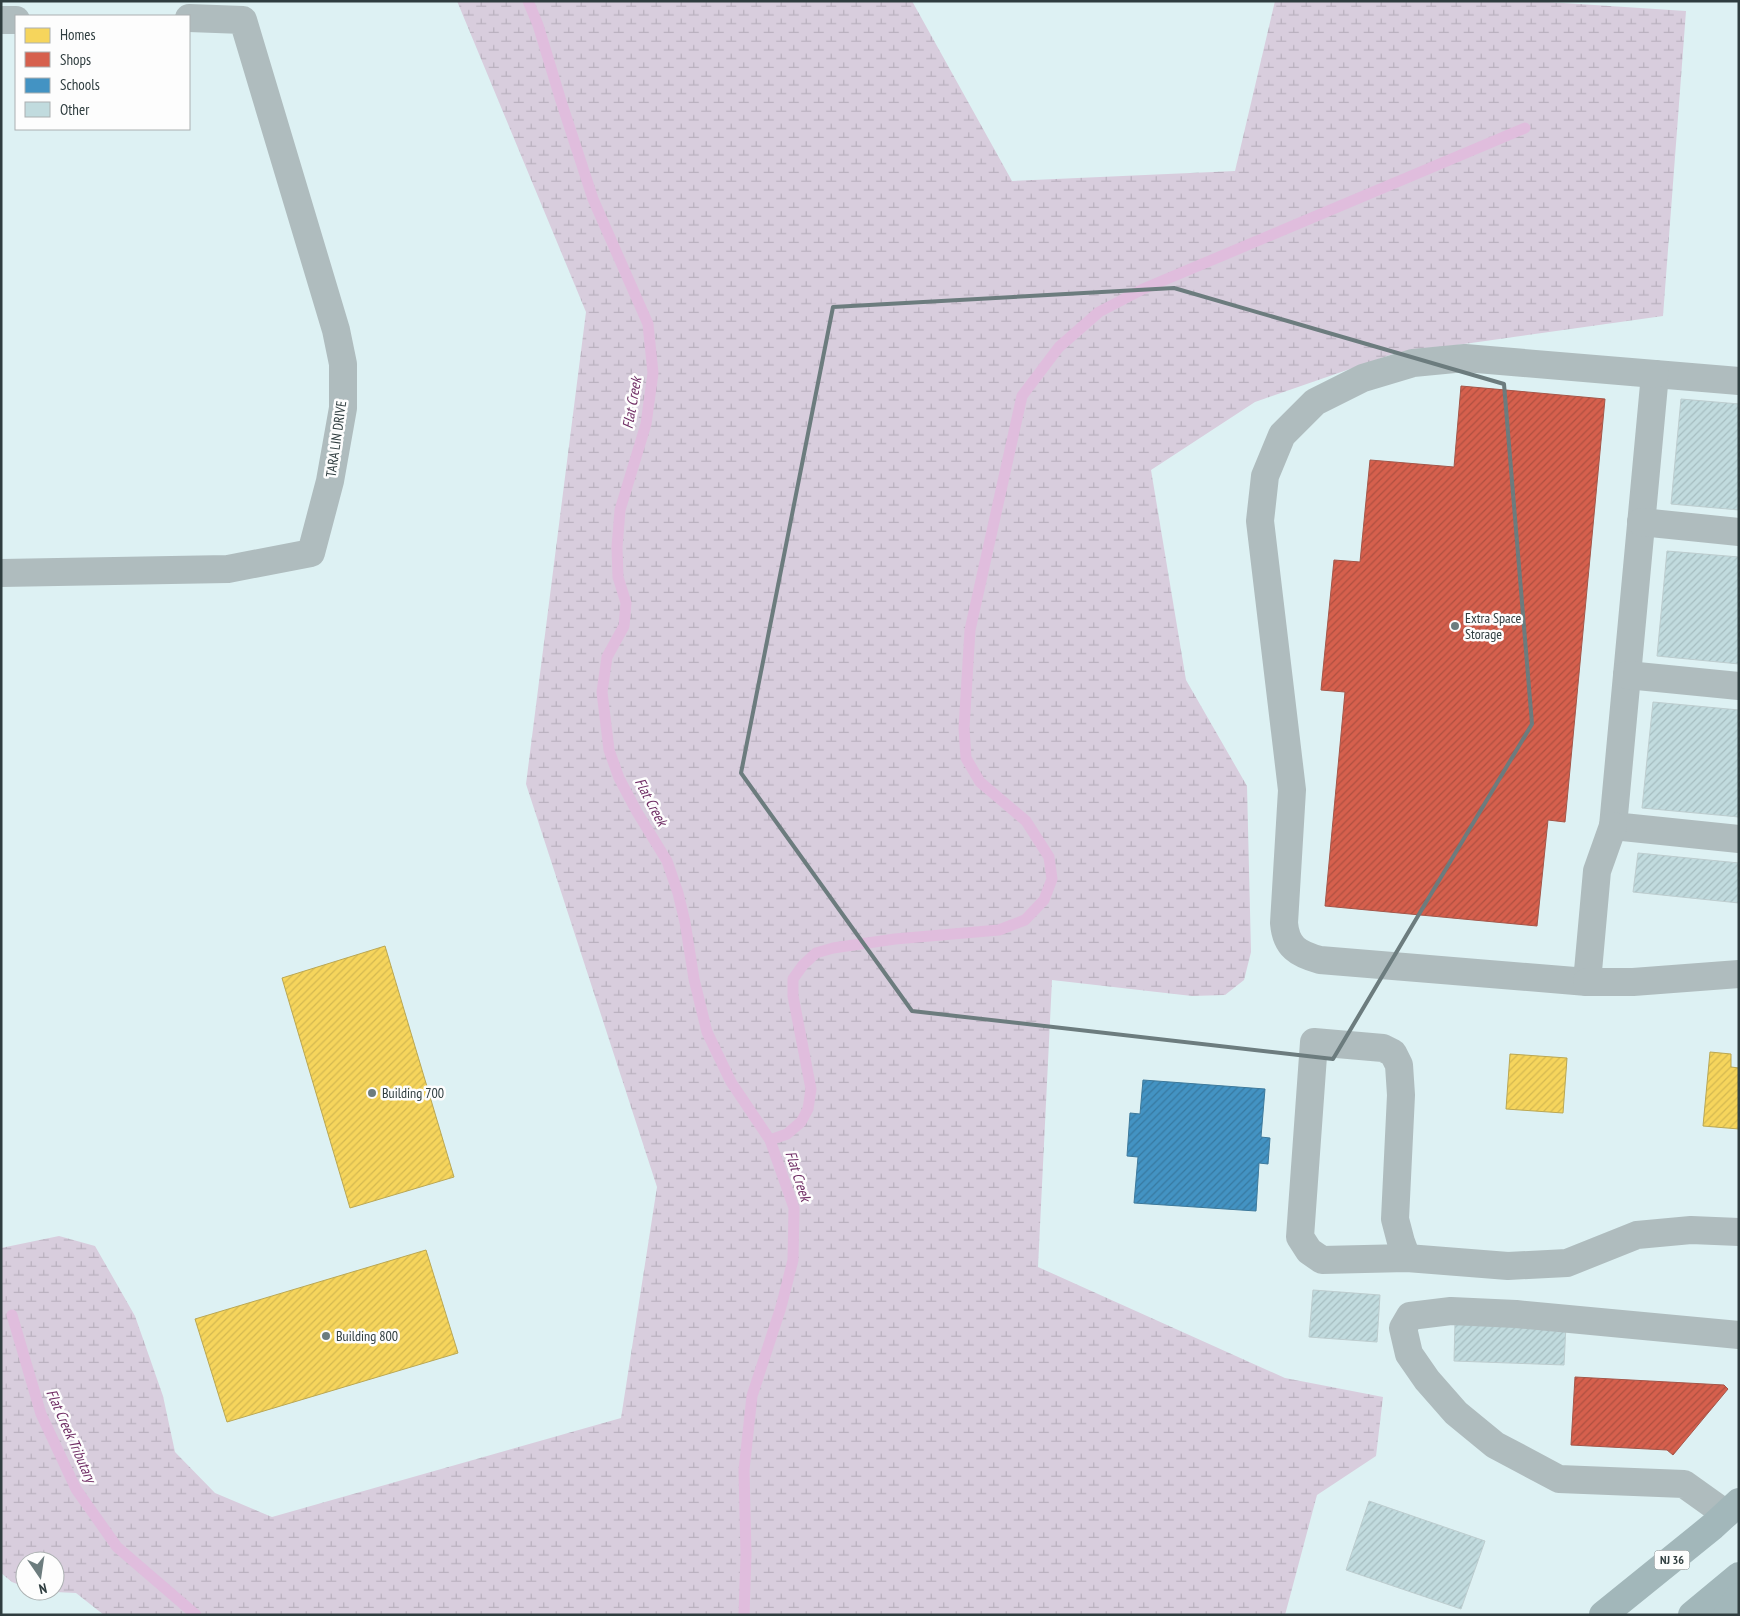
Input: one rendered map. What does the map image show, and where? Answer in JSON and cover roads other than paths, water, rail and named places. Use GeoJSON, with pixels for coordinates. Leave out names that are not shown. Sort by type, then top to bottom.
{"type":"FeatureCollection","features":[{"type":"Feature","properties":{"kind":"highway","name":"NJ 36"},"geometry":{"type":"LineString","coordinates":[[1603,1615],[1732,1508]]}},
{"type":"Feature","properties":{"kind":"highway"},"geometry":{"type":"LineString","coordinates":[[1692,1615],[1739,1576]]}},
{"type":"Feature","properties":{"kind":"highway"},"geometry":{"type":"LineString","coordinates":[[1728,1615],[1739,1597]]}},
{"type":"Feature","properties":{"kind":"street","name":"TARA LIN DRIVE"},"geometry":{"type":"LineString","coordinates":[[1,573],[228,569],[311,553],[330,481],[342,408],[343,364],[336,330],[243,20],[190,18]]}},
{"type":"Feature","properties":{"kind":"street"},"geometry":{"type":"LineString","coordinates":[[1,20],[15,20]]}},
{"type":"Feature","properties":{"kind":"street"},"geometry":{"type":"LineString","coordinates":[[1739,381],[1465,358],[1413,363],[1363,378],[1315,402],[1282,435],[1265,476],[1260,521],[1292,790],[1284,923],[1285,934],[1289,942],[1302,954],[1320,960],[1587,982],[1633,982],[1739,974]]}},
{"type":"Feature","properties":{"kind":"street"},"geometry":{"type":"LineString","coordinates":[[1587,982],[1597,871],[1613,826],[1655,374]]}},
{"type":"Feature","properties":{"kind":"street"},"geometry":{"type":"LineString","coordinates":[[1641,522],[1739,532]]}},
{"type":"Feature","properties":{"kind":"street"},"geometry":{"type":"LineString","coordinates":[[1627,675],[1739,686]]}},
{"type":"Feature","properties":{"kind":"street"},"geometry":{"type":"LineString","coordinates":[[1613,826],[1739,839]]}},
{"type":"Feature","properties":{"kind":"street"},"geometry":{"type":"LineString","coordinates":[[1407,1258],[1395,1219],[1401,1095],[1399,1065],[1393,1054],[1383,1048],[1314,1042],[1300,1237],[1309,1251],[1322,1260],[1407,1258],[1508,1266],[1567,1263],[1637,1235],[1691,1230],[1739,1232]]}},
{"type":"Feature","properties":{"kind":"street"},"geometry":{"type":"LineString","coordinates":[[1732,1508],[1684,1484],[1559,1479],[1495,1445],[1456,1413],[1427,1380],[1409,1354],[1403,1328],[1410,1316],[1451,1311],[1526,1315],[1739,1335]]}},
{"type":"Feature","properties":{"kind":"waterway","name":"Flat Creek"},"geometry":{"type":"LineString","coordinates":[[528,1],[538,25],[593,199],[648,324],[653,373],[646,424],[620,510],[617,547],[618,577],[626,603],[624,626],[607,657],[602,692],[609,750],[619,778],[667,861],[685,922],[694,979],[707,1032],[731,1082],[770,1140],[794,1208],[793,1260],[781,1307],[752,1396],[744,1470],[746,1554],[744,1615]]}},
{"type":"Feature","properties":{"kind":"waterway"},"geometry":{"type":"LineString","coordinates":[[770,1140],[787,1134],[801,1122],[808,1109],[811,1089],[793,996],[793,979],[803,965],[816,953],[833,948],[895,939],[999,930],[1025,920],[1044,900],[1052,879],[1049,857],[1026,821],[980,782],[966,758],[964,728],[970,630],[1022,396],[1059,347],[1099,312],[1143,289],[1525,128]]}},
{"type":"Feature","properties":{"kind":"waterway","name":"Flat Creek Tributary"},"geometry":{"type":"LineString","coordinates":[[12,1315],[41,1414],[76,1489],[117,1547],[196,1615]]}},
{"type":"Feature","properties":{"kind":"place","name":"Extra Space Storage"},"geometry":{"type":"Point","coordinates":[1455,626]}},
{"type":"Feature","properties":{"kind":"place","name":"Building 700"},"geometry":{"type":"Point","coordinates":[372,1093]}},
{"type":"Feature","properties":{"kind":"place","name":"Building 800"},"geometry":{"type":"Point","coordinates":[326,1336]}}]}
